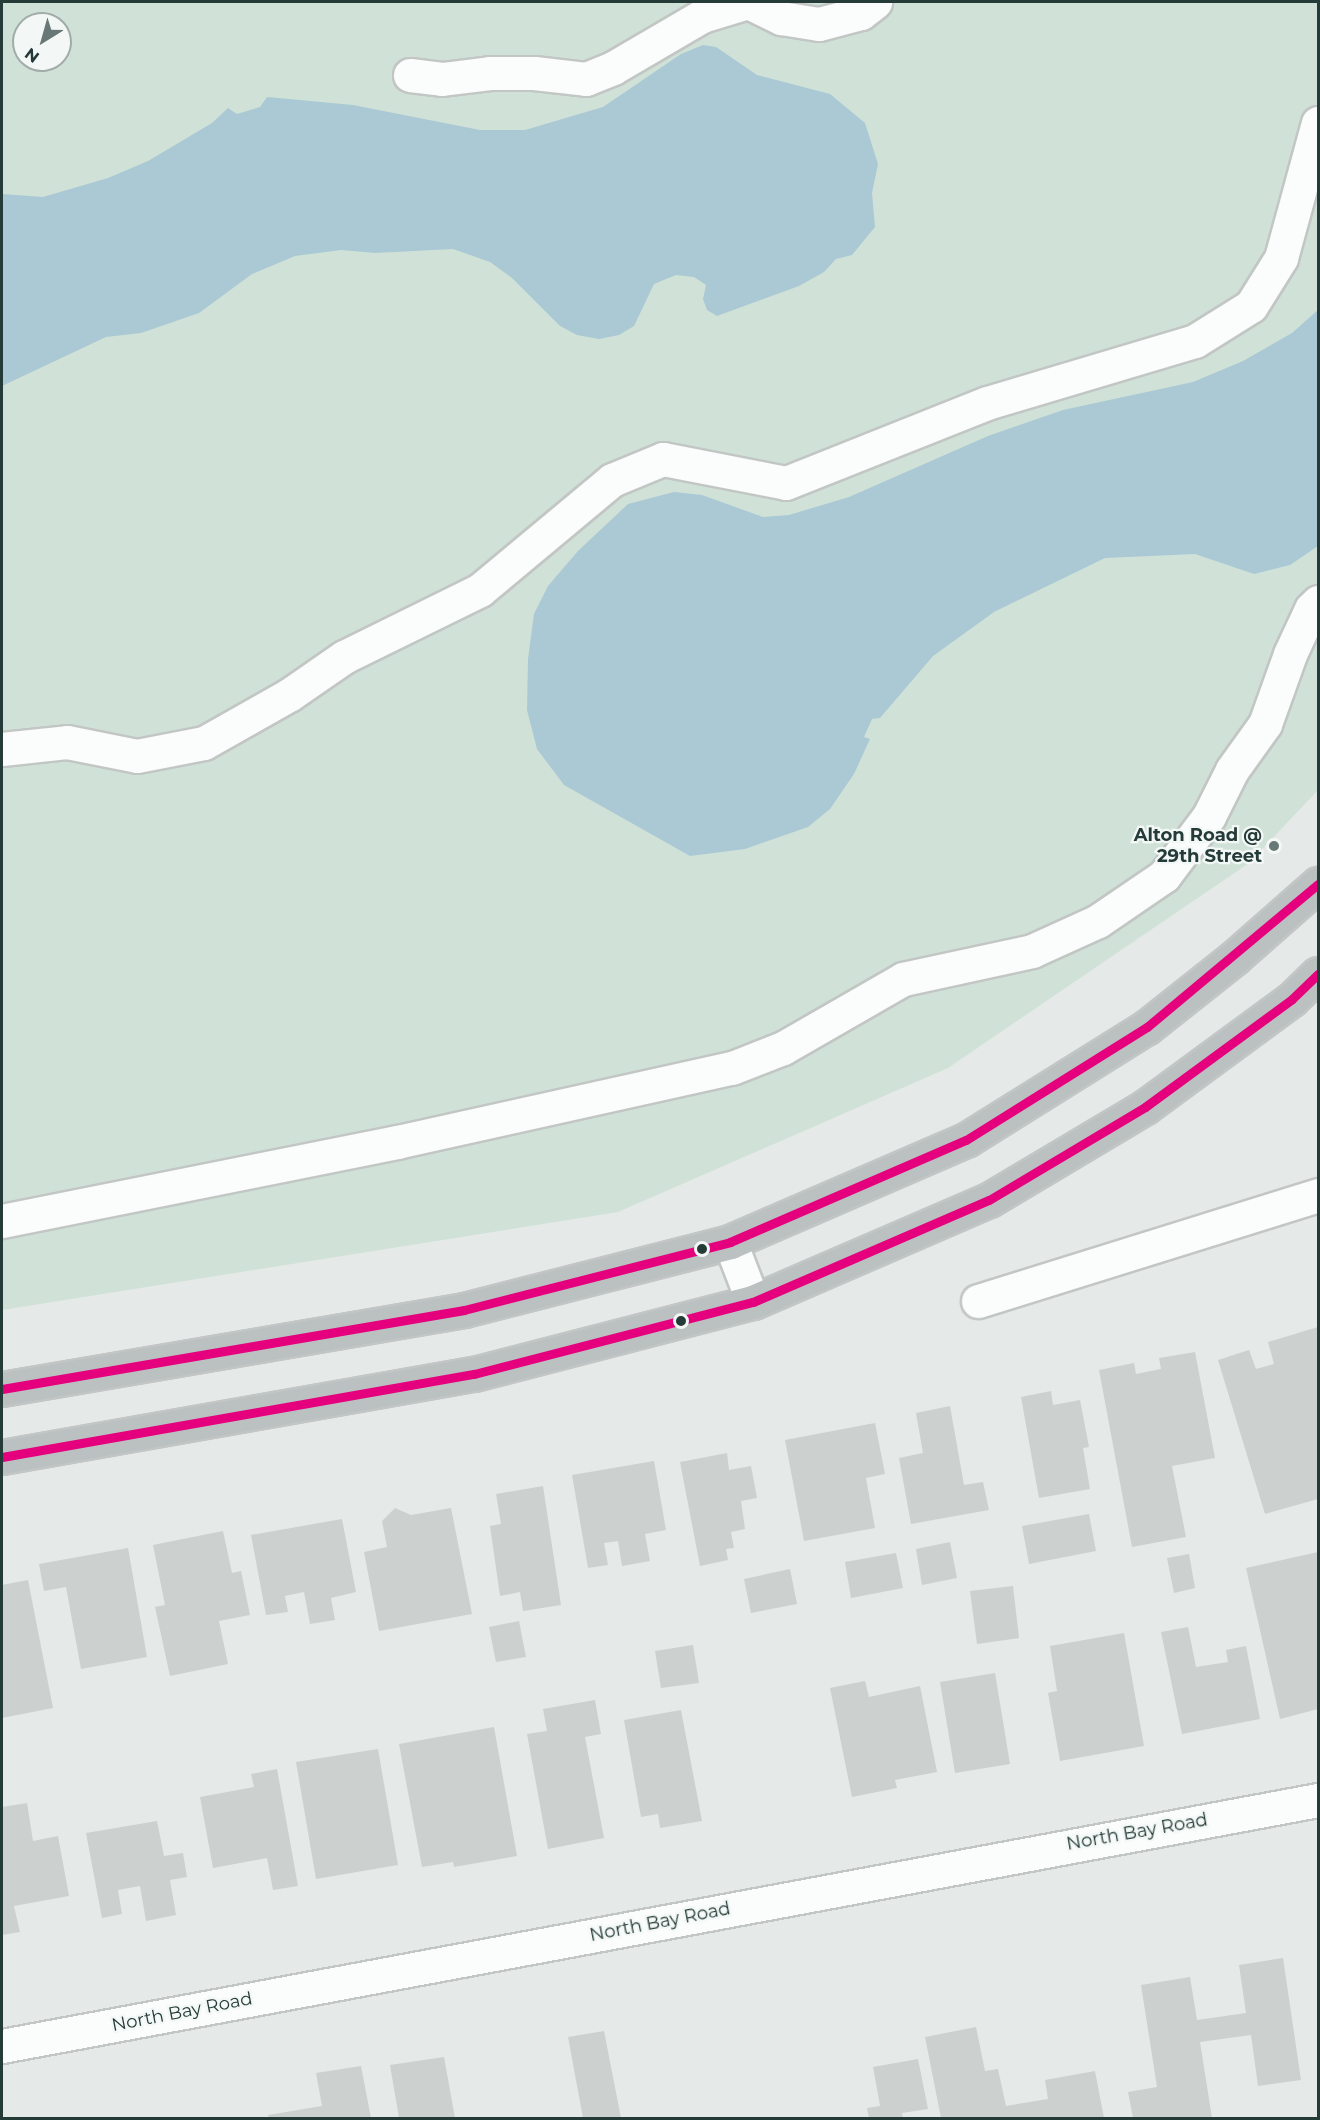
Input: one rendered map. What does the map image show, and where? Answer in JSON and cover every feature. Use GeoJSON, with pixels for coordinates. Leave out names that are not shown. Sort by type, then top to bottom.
{"type":"FeatureCollection","features":[{"type":"Feature","properties":{"kind":"highway"},"geometry":{"type":"LineString","coordinates":[[2,1389],[464,1310],[730,1242],[966,1140],[1147,1027],[1318,884]]}},
{"type":"Feature","properties":{"kind":"highway"},"geometry":{"type":"LineString","coordinates":[[2,1457],[474,1374],[753,1302],[989,1200],[1145,1107],[1292,999],[1318,974]]}},
{"type":"Feature","properties":{"kind":"street"},"geometry":{"type":"LineString","coordinates":[[410,75],[442,79],[490,72],[534,73],[586,79],[613,68],[702,16],[748,2],[781,18],[819,24],[861,13],[875,2]]}},
{"type":"Feature","properties":{"kind":"street"},"geometry":{"type":"LineString","coordinates":[[2,749],[67,742],[137,756],[204,743],[289,695],[344,657],[480,590],[612,480],[663,459],[786,483],[987,403],[1196,341],[1251,306],[1281,258],[1318,123]]}},
{"type":"Feature","properties":{"kind":"street"},"geometry":{"type":"LineString","coordinates":[[2,1221],[386,1144],[732,1068],[783,1048],[903,979],[1032,951],[1098,921],[1164,876],[1209,816],[1232,770],[1265,724],[1290,654],[1311,609],[1318,602]]}},
{"type":"Feature","properties":{"kind":"street"},"geometry":{"type":"LineString","coordinates":[[978,1301],[1318,1195]]}},
{"type":"Feature","properties":{"kind":"street"},"geometry":{"type":"LineString","coordinates":[[730,1242],[753,1302]]}},
{"type":"Feature","properties":{"kind":"street","name":"North Bay Road"},"geometry":{"type":"LineString","coordinates":[[2,2046],[1318,1800]]}},
{"type":"Feature","properties":{"kind":"green space"},"geometry":{"type":"Polygon","coordinates":[[[2,2],[1318,2],[1318,790],[1249,863],[948,1068],[618,1212],[2,1310],[2,2]]]}},
{"type":"Feature","properties":{"kind":"water"},"geometry":{"type":"Polygon","coordinates":[[[703,45],[716,47],[757,75],[830,94],[865,123],[878,164],[872,193],[875,227],[852,255],[836,259],[824,272],[799,286],[717,316],[707,310],[703,299],[706,285],[694,277],[676,275],[654,284],[634,326],[619,335],[599,339],[577,335],[560,326],[512,278],[490,262],[453,249],[375,253],[341,250],[295,256],[252,274],[199,313],[141,333],[106,337],[2,386],[2,194],[43,197],[108,178],[148,161],[212,123],[228,108],[237,114],[260,107],[267,97],[353,105],[480,130],[525,130],[603,107],[681,54],[703,45]]]}},
{"type":"Feature","properties":{"kind":"water"},"geometry":{"type":"Polygon","coordinates":[[[1318,310],[1318,546],[1290,565],[1254,574],[1195,554],[1105,558],[994,612],[933,656],[880,718],[872,719],[864,737],[870,739],[854,774],[830,809],[808,827],[745,849],[690,856],[564,785],[537,749],[527,710],[528,659],[534,614],[548,586],[578,551],[628,504],[674,492],[702,495],[763,517],[789,515],[849,497],[988,436],[1063,410],[1193,382],[1243,361],[1292,333],[1318,310]]]}},
{"type":"Feature","properties":{"kind":"building"},"geometry":{"type":"Polygon","coordinates":[[[1318,1327],[1318,1499],[1265,1514],[1218,1360],[1249,1350],[1256,1369],[1274,1364],[1268,1342],[1318,1327]]]}},
{"type":"Feature","properties":{"kind":"building"},"geometry":{"type":"Polygon","coordinates":[[[1195,1352],[1215,1458],[1172,1466],[1186,1537],[1132,1547],[1099,1370],[1134,1363],[1136,1374],[1161,1369],[1159,1358],[1195,1352]]]}},
{"type":"Feature","properties":{"kind":"building"},"geometry":{"type":"Polygon","coordinates":[[[1051,1391],[1053,1405],[1080,1400],[1089,1447],[1083,1448],[1090,1489],[1039,1498],[1021,1397],[1051,1391]]]}},
{"type":"Feature","properties":{"kind":"building"},"geometry":{"type":"Polygon","coordinates":[[[950,1406],[964,1485],[983,1482],[989,1510],[911,1524],[899,1458],[923,1453],[916,1413],[950,1406]]]}},
{"type":"Feature","properties":{"kind":"building"},"geometry":{"type":"Polygon","coordinates":[[[875,1423],[885,1474],[866,1478],[875,1528],[804,1541],[785,1440],[875,1423]]]}},
{"type":"Feature","properties":{"kind":"building"},"geometry":{"type":"Polygon","coordinates":[[[727,1453],[729,1470],[751,1466],[757,1498],[741,1501],[745,1529],[731,1532],[734,1548],[726,1549],[728,1560],[700,1566],[680,1462],[727,1453]]]}},
{"type":"Feature","properties":{"kind":"building"},"geometry":{"type":"Polygon","coordinates":[[[654,1461],[666,1530],[645,1534],[650,1561],[622,1566],[618,1541],[604,1543],[608,1565],[588,1568],[572,1475],[654,1461]]]}},
{"type":"Feature","properties":{"kind":"building"},"geometry":{"type":"Polygon","coordinates":[[[543,1486],[561,1605],[523,1611],[520,1592],[500,1596],[490,1526],[501,1524],[496,1494],[543,1486]]]}},
{"type":"Feature","properties":{"kind":"building"},"geometry":{"type":"Polygon","coordinates":[[[395,1508],[411,1515],[451,1508],[472,1614],[379,1631],[364,1552],[387,1547],[382,1521],[395,1508]]]}},
{"type":"Feature","properties":{"kind":"building"},"geometry":{"type":"Polygon","coordinates":[[[1089,1514],[1096,1551],[1029,1564],[1022,1526],[1089,1514]]]}},
{"type":"Feature","properties":{"kind":"building"},"geometry":{"type":"Polygon","coordinates":[[[342,1519],[356,1592],[331,1598],[335,1620],[310,1624],[304,1592],[285,1596],[288,1612],[266,1615],[251,1535],[342,1519]]]}},
{"type":"Feature","properties":{"kind":"building"},"geometry":{"type":"Polygon","coordinates":[[[223,1531],[232,1573],[241,1571],[250,1615],[219,1621],[228,1664],[170,1676],[155,1607],[165,1605],[153,1545],[223,1531]]]}},
{"type":"Feature","properties":{"kind":"building"},"geometry":{"type":"Polygon","coordinates":[[[950,1542],[957,1578],[922,1585],[916,1549],[950,1542]]]}},
{"type":"Feature","properties":{"kind":"building"},"geometry":{"type":"Polygon","coordinates":[[[128,1548],[147,1657],[81,1669],[66,1587],[44,1591],[39,1564],[128,1548]]]}},
{"type":"Feature","properties":{"kind":"building"},"geometry":{"type":"Polygon","coordinates":[[[1318,1552],[1318,1709],[1280,1719],[1246,1568],[1318,1552]]]}},
{"type":"Feature","properties":{"kind":"building"},"geometry":{"type":"Polygon","coordinates":[[[896,1553],[903,1588],[851,1598],[845,1562],[896,1553]]]}},
{"type":"Feature","properties":{"kind":"building"},"geometry":{"type":"Polygon","coordinates":[[[1189,1554],[1195,1588],[1174,1593],[1167,1558],[1189,1554]]]}},
{"type":"Feature","properties":{"kind":"building"},"geometry":{"type":"Polygon","coordinates":[[[790,1569],[797,1604],[751,1613],[744,1579],[790,1569]]]}},
{"type":"Feature","properties":{"kind":"building"},"geometry":{"type":"Polygon","coordinates":[[[28,1580],[53,1708],[2,1718],[2,1585],[28,1580]]]}},
{"type":"Feature","properties":{"kind":"building"},"geometry":{"type":"Polygon","coordinates":[[[1013,1586],[1019,1638],[977,1644],[970,1591],[1013,1586]]]}},
{"type":"Feature","properties":{"kind":"building"},"geometry":{"type":"Polygon","coordinates":[[[519,1621],[526,1657],[496,1662],[489,1627],[519,1621]]]}},
{"type":"Feature","properties":{"kind":"building"},"geometry":{"type":"Polygon","coordinates":[[[1188,1627],[1196,1667],[1228,1662],[1226,1650],[1246,1646],[1260,1719],[1182,1734],[1161,1632],[1188,1627]]]}},
{"type":"Feature","properties":{"kind":"building"},"geometry":{"type":"Polygon","coordinates":[[[1124,1633],[1144,1746],[1060,1761],[1048,1693],[1057,1691],[1050,1646],[1124,1633]]]}},
{"type":"Feature","properties":{"kind":"building"},"geometry":{"type":"Polygon","coordinates":[[[693,1645],[699,1683],[661,1688],[655,1651],[693,1645]]]}},
{"type":"Feature","properties":{"kind":"building"},"geometry":{"type":"Polygon","coordinates":[[[995,1673],[1010,1764],[955,1773],[940,1682],[995,1673]]]}},
{"type":"Feature","properties":{"kind":"building"},"geometry":{"type":"Polygon","coordinates":[[[865,1681],[869,1697],[920,1686],[937,1772],[895,1780],[897,1788],[852,1797],[830,1688],[865,1681]]]}},
{"type":"Feature","properties":{"kind":"building"},"geometry":{"type":"Polygon","coordinates":[[[595,1700],[601,1734],[585,1737],[604,1838],[548,1849],[527,1734],[547,1731],[543,1709],[595,1700]]]}},
{"type":"Feature","properties":{"kind":"building"},"geometry":{"type":"Polygon","coordinates":[[[681,1710],[702,1821],[660,1828],[658,1814],[641,1817],[624,1720],[681,1710]]]}},
{"type":"Feature","properties":{"kind":"building"},"geometry":{"type":"Polygon","coordinates":[[[494,1727],[517,1856],[454,1867],[453,1862],[422,1867],[399,1744],[494,1727]]]}},
{"type":"Feature","properties":{"kind":"building"},"geometry":{"type":"Polygon","coordinates":[[[378,1749],[398,1865],[316,1879],[296,1762],[378,1749]]]}},
{"type":"Feature","properties":{"kind":"building"},"geometry":{"type":"Polygon","coordinates":[[[277,1769],[298,1886],[273,1890],[267,1858],[213,1868],[200,1797],[254,1787],[251,1774],[277,1769]]]}},
{"type":"Feature","properties":{"kind":"building"},"geometry":{"type":"Polygon","coordinates":[[[27,1803],[33,1841],[58,1836],[69,1896],[14,1906],[20,1932],[2,1935],[2,1807],[27,1803]]]}},
{"type":"Feature","properties":{"kind":"building"},"geometry":{"type":"Polygon","coordinates":[[[157,1821],[164,1856],[183,1853],[187,1877],[170,1880],[176,1915],[146,1921],[140,1886],[118,1890],[122,1914],[102,1918],[86,1833],[157,1821]]]}},
{"type":"Feature","properties":{"kind":"building"},"geometry":{"type":"Polygon","coordinates":[[[1283,1958],[1301,2080],[1258,2086],[1251,2035],[1200,2042],[1212,2118],[1133,2118],[1128,2092],[1157,2087],[1141,1985],[1190,1977],[1197,2020],[1246,2013],[1239,1965],[1283,1958]]]}},
{"type":"Feature","properties":{"kind":"building"},"geometry":{"type":"Polygon","coordinates":[[[976,2027],[985,2071],[998,2069],[1006,2106],[1048,2099],[1045,2080],[1095,2071],[1104,2118],[941,2118],[925,2037],[976,2027]]]}},
{"type":"Feature","properties":{"kind":"building"},"geometry":{"type":"Polygon","coordinates":[[[604,2031],[621,2118],[583,2118],[568,2037],[604,2031]]]}},
{"type":"Feature","properties":{"kind":"building"},"geometry":{"type":"Polygon","coordinates":[[[444,2057],[455,2118],[399,2118],[390,2065],[444,2057]]]}},
{"type":"Feature","properties":{"kind":"building"},"geometry":{"type":"Polygon","coordinates":[[[918,2059],[928,2109],[902,2113],[903,2118],[869,2118],[867,2108],[880,2106],[873,2067],[918,2059]]]}},
{"type":"Feature","properties":{"kind":"building"},"geometry":{"type":"Polygon","coordinates":[[[361,2066],[371,2118],[269,2118],[268,2115],[322,2106],[316,2073],[361,2066]]]}},
{"type":"Feature","properties":{"kind":"transit line"},"geometry":{"type":"LineString","coordinates":[[2,1389],[464,1310],[730,1242],[966,1140],[1147,1027],[1318,884]]}},
{"type":"Feature","properties":{"kind":"transit line"},"geometry":{"type":"LineString","coordinates":[[2,1457],[474,1374],[753,1302],[989,1200],[1145,1107],[1292,999],[1318,974]]}},
{"type":"Feature","properties":{"kind":"place","name":"Alton Road @ 29th Street"},"geometry":{"type":"Point","coordinates":[1274,846]}}]}
